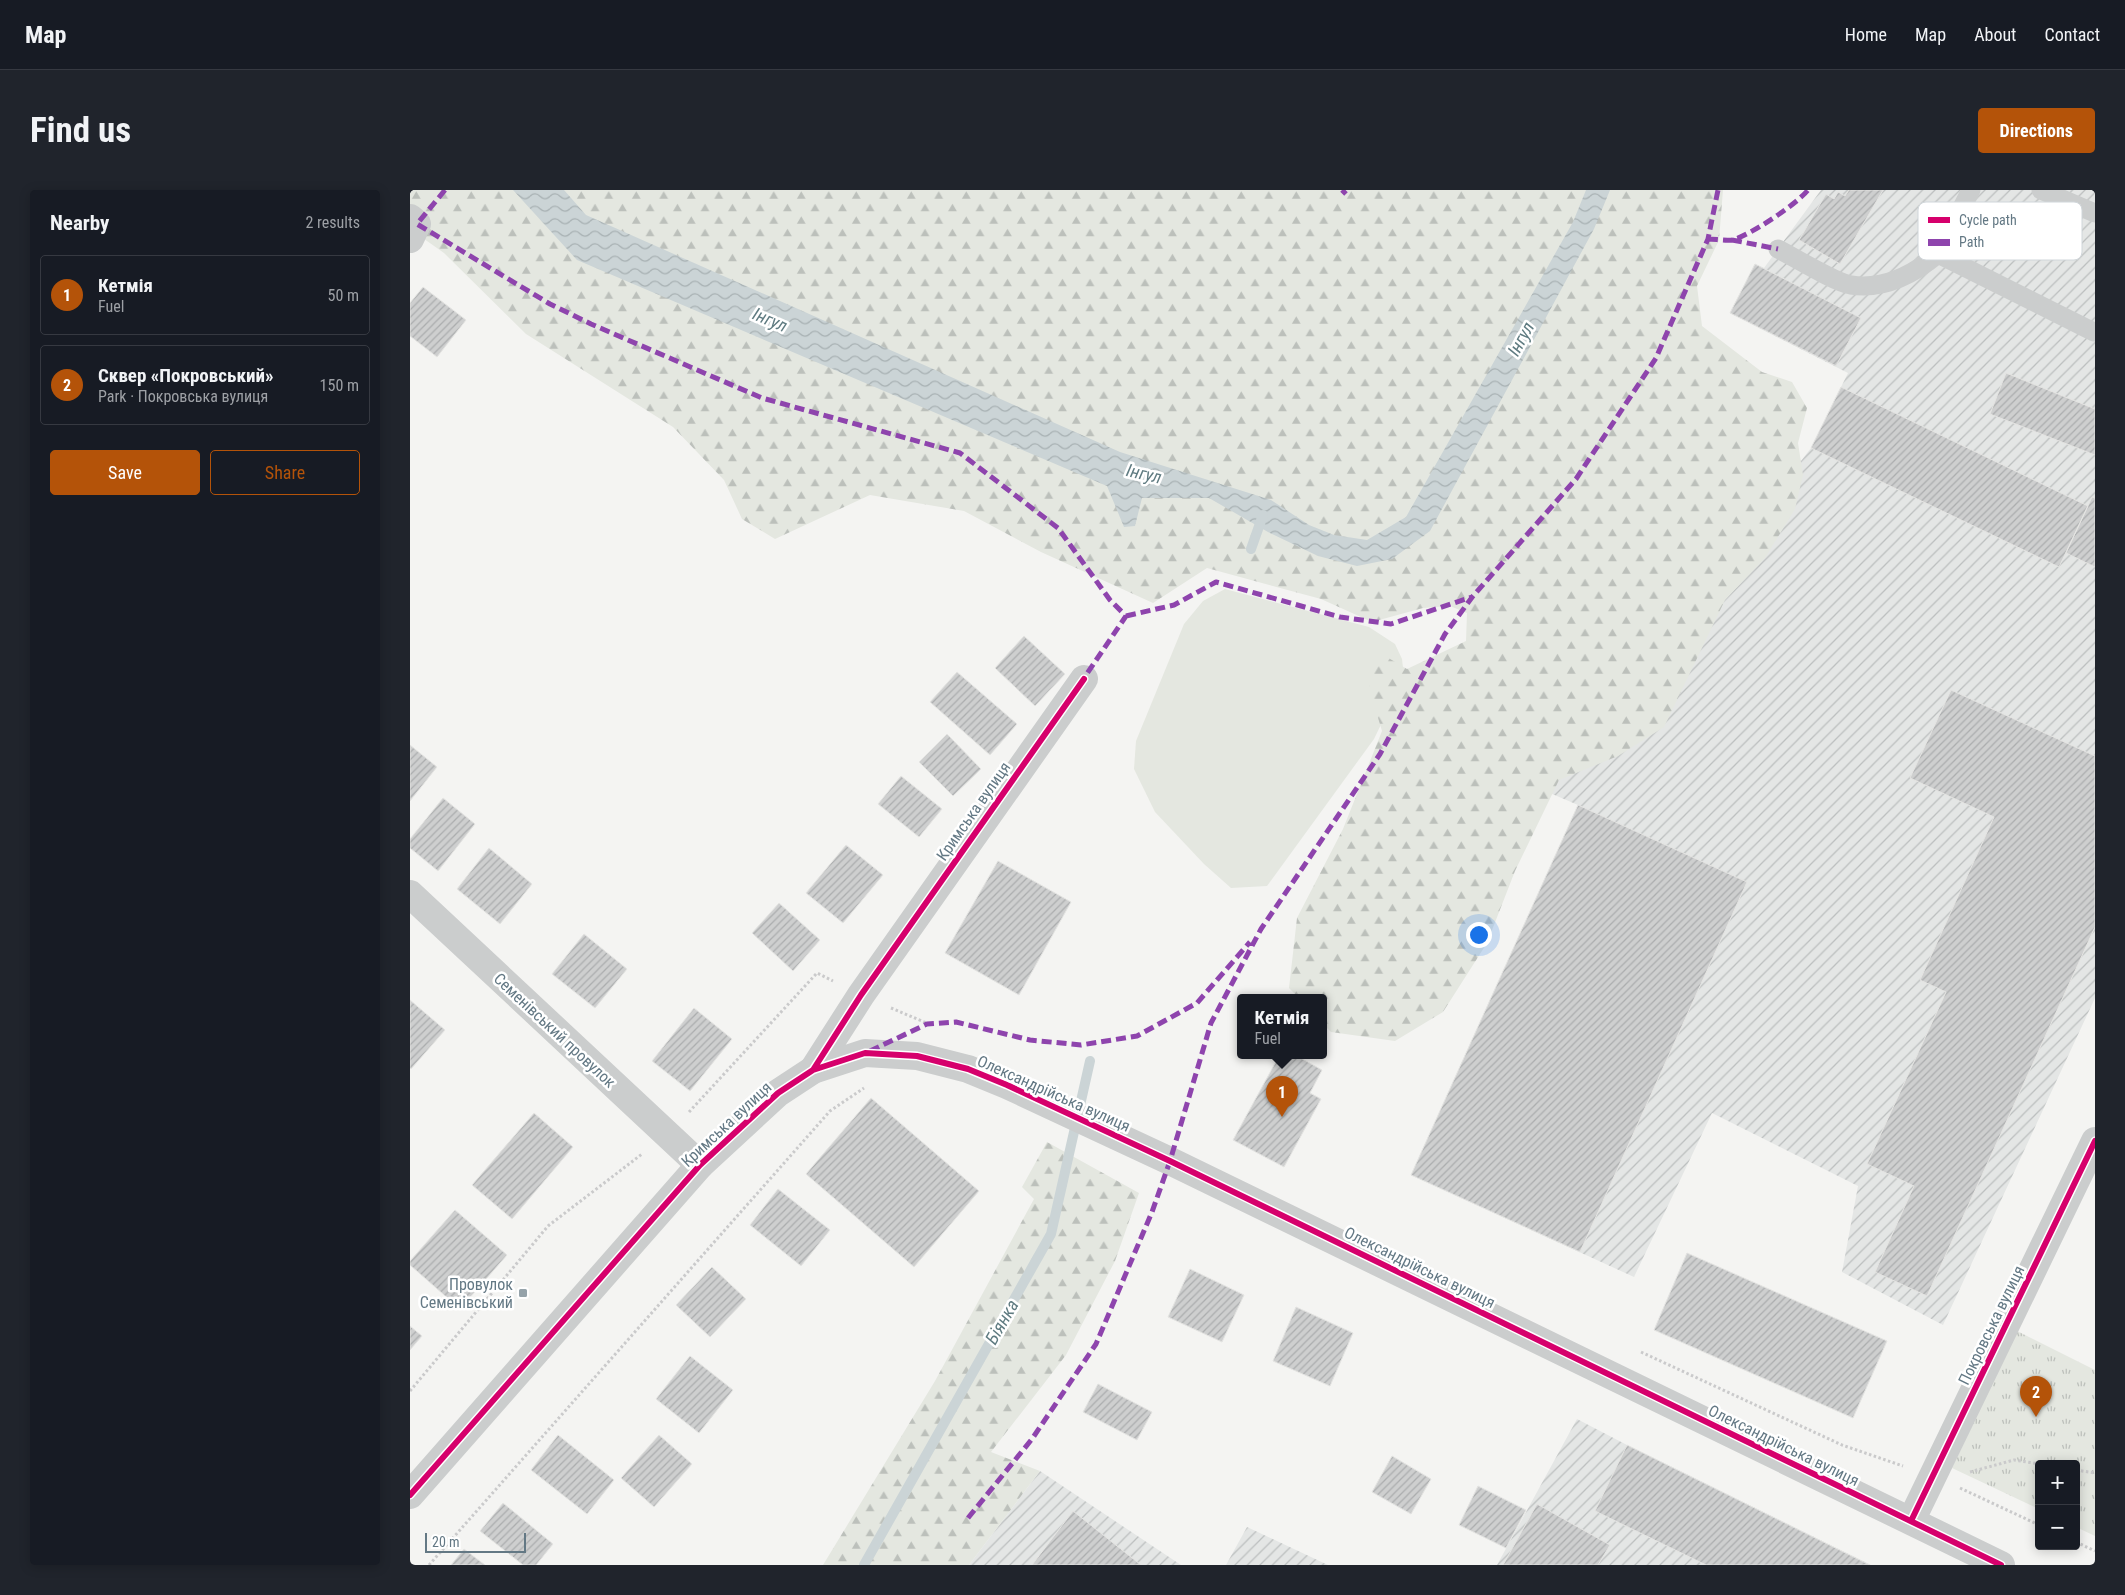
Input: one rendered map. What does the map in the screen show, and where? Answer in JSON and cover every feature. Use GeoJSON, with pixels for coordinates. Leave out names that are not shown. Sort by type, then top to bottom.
{"type":"FeatureCollection","features":[{"type":"Feature","properties":{"kind":"street","name":"Кримська вулиця"},"geometry":{"type":"LineString","coordinates":[[410,1495],[700,1165],[778,1093],[813,1070],[861,995],[1084,679]]}},
{"type":"Feature","properties":{"kind":"street","name":"Семенівський провулок"},"geometry":{"type":"LineString","coordinates":[[410,894],[700,1165]]}},
{"type":"Feature","properties":{"kind":"street","name":"Олександрійська вулиця"},"geometry":{"type":"LineString","coordinates":[[813,1070],[865,1053],[917,1056],[968,1069],[1007,1085],[1138,1146],[2001,1565]]}},
{"type":"Feature","properties":{"kind":"street","name":"Покровська вулиця"},"geometry":{"type":"LineString","coordinates":[[1911,1521],[2095,1142]]}},
{"type":"Feature","properties":{"kind":"lane"},"geometry":{"type":"LineString","coordinates":[[1964,202],[1970,190]]}},
{"type":"Feature","properties":{"kind":"lane"},"geometry":{"type":"LineString","coordinates":[[2041,190],[2069,202]]}},
{"type":"Feature","properties":{"kind":"lane"},"geometry":{"type":"LineString","coordinates":[[2082,207],[2095,213]]}},
{"type":"Feature","properties":{"kind":"lane"},"geometry":{"type":"LineString","coordinates":[[1778,249],[1849,285],[1882,285],[1924,266],[1931,260]]}},
{"type":"Feature","properties":{"kind":"lane"},"geometry":{"type":"LineString","coordinates":[[1950,260],[2094,332]]}},
{"type":"Feature","properties":{"kind":"path"},"geometry":{"type":"LineString","coordinates":[[429,1565],[830,1112],[871,1084]]}},
{"type":"Feature","properties":{"kind":"path"},"geometry":{"type":"LineString","coordinates":[[2080,1471],[2095,1473]]}},
{"type":"Feature","properties":{"kind":"path"},"geometry":{"type":"LineString","coordinates":[[1933,1476],[2035,1523]]}},
{"type":"Feature","properties":{"kind":"path"},"geometry":{"type":"LineString","coordinates":[[2080,1544],[2095,1551]]}},
{"type":"Feature","properties":{"kind":"shaded area"},"geometry":{"type":"Polygon","coordinates":[[[1821,190],[2095,190],[2095,998],[1943,1325],[1842,1272],[1858,1186],[1712,1113],[1634,1277],[1411,1175],[1578,805],[1517,779],[1606,714],[1811,448],[1848,373],[1730,313],[1755,264],[1764,268],[1821,190]]]}},
{"type":"Feature","properties":{"kind":"shaded area"},"geometry":{"type":"Polygon","coordinates":[[[1577,1419],[1627,1445],[1871,1565],[1497,1565],[1577,1419]]]}},
{"type":"Feature","properties":{"kind":"shaded area"},"geometry":{"type":"Polygon","coordinates":[[[1040,1471],[1181,1565],[969,1565],[1040,1471]]]}},
{"type":"Feature","properties":{"kind":"shaded area"},"geometry":{"type":"Polygon","coordinates":[[[1247,1527],[1328,1565],[1226,1565],[1247,1527]]]}},
{"type":"Feature","properties":{"kind":"green space"},"geometry":{"type":"Polygon","coordinates":[[[410,190],[1723,190],[1719,240],[1697,286],[1702,326],[1762,372],[1792,382],[1807,408],[1798,443],[1803,475],[1795,509],[1765,558],[1725,600],[1664,727],[1618,756],[1559,780],[1515,871],[1487,943],[1443,1012],[1395,1041],[1331,1032],[1327,1028],[1327,994],[1295,994],[1289,988],[1297,918],[1343,829],[1382,731],[1369,688],[1380,653],[1407,669],[1466,641],[1467,613],[1450,606],[1423,608],[1372,622],[1321,599],[1207,568],[1153,603],[1041,552],[964,511],[870,495],[775,539],[742,519],[724,480],[673,427],[526,334],[444,253],[410,229],[410,190]]]}},
{"type":"Feature","properties":{"kind":"green space"},"geometry":{"type":"Polygon","coordinates":[[[1225,589],[1369,627],[1395,644],[1402,659],[1404,677],[1374,739],[1267,886],[1231,888],[1204,864],[1155,812],[1134,769],[1136,741],[1184,624],[1203,601],[1225,589]]]}},
{"type":"Feature","properties":{"kind":"green space"},"geometry":{"type":"Polygon","coordinates":[[[1047,1142],[1139,1193],[1115,1261],[1066,1355],[991,1452],[1040,1471],[969,1565],[823,1565],[935,1381],[1034,1199],[1022,1187],[1047,1142]]]}},
{"type":"Feature","properties":{"kind":"green space"},"geometry":{"type":"Polygon","coordinates":[[[2017,1331],[2095,1370],[2095,1536],[2080,1529],[2080,1460],[2035,1460],[2035,1507],[1952,1468],[2017,1331]]]}},
{"type":"Feature","properties":{"kind":"water","name":"Інгул"},"geometry":{"type":"Polygon","coordinates":[[[513,190],[564,190],[586,215],[1120,452],[1271,500],[1309,525],[1334,535],[1367,540],[1406,517],[1573,222],[1586,190],[1610,190],[1594,229],[1430,531],[1392,559],[1357,566],[1318,556],[1268,532],[1209,498],[1142,498],[1135,526],[1124,527],[1107,486],[577,260],[513,190]]]}},
{"type":"Feature","properties":{"kind":"building"},"geometry":{"type":"Polygon","coordinates":[[[1849,190],[1883,190],[1840,264],[1799,240],[1826,194],[1834,199],[1838,192],[1845,196],[1849,190]]]}},
{"type":"Feature","properties":{"kind":"building"},"geometry":{"type":"Polygon","coordinates":[[[1755,264],[1861,318],[1836,366],[1730,313],[1755,264]]]}},
{"type":"Feature","properties":{"kind":"building"},"geometry":{"type":"Polygon","coordinates":[[[423,287],[466,320],[437,357],[410,336],[410,303],[423,287]]]}},
{"type":"Feature","properties":{"kind":"building"},"geometry":{"type":"Polygon","coordinates":[[[2006,373],[2095,409],[2095,455],[1990,414],[2006,373]]]}},
{"type":"Feature","properties":{"kind":"building"},"geometry":{"type":"Polygon","coordinates":[[[1841,387],[2088,506],[2059,567],[1811,448],[1841,387]]]}},
{"type":"Feature","properties":{"kind":"building"},"geometry":{"type":"Polygon","coordinates":[[[2092,497],[2095,498],[2095,567],[2066,553],[2092,497]]]}},
{"type":"Feature","properties":{"kind":"building"},"geometry":{"type":"Polygon","coordinates":[[[1024,636],[1065,674],[1035,706],[995,668],[1024,636]]]}},
{"type":"Feature","properties":{"kind":"building"},"geometry":{"type":"Polygon","coordinates":[[[957,672],[1017,724],[990,755],[930,702],[957,672]]]}},
{"type":"Feature","properties":{"kind":"building"},"geometry":{"type":"Polygon","coordinates":[[[1951,690],[2095,756],[2095,927],[1927,1296],[1875,1272],[1914,1186],[1867,1164],[1946,992],[1920,980],[1994,817],[1910,778],[1951,690]]]}},
{"type":"Feature","properties":{"kind":"building"},"geometry":{"type":"Polygon","coordinates":[[[947,734],[981,769],[953,796],[919,762],[947,734]]]}},
{"type":"Feature","properties":{"kind":"building"},"geometry":{"type":"Polygon","coordinates":[[[410,745],[437,767],[410,801],[410,745]]]}},
{"type":"Feature","properties":{"kind":"building"},"geometry":{"type":"Polygon","coordinates":[[[901,776],[942,809],[919,837],[878,804],[901,776]]]}},
{"type":"Feature","properties":{"kind":"building"},"geometry":{"type":"Polygon","coordinates":[[[443,798],[475,824],[438,871],[410,848],[410,839],[443,798]]]}},
{"type":"Feature","properties":{"kind":"building"},"geometry":{"type":"Polygon","coordinates":[[[1578,805],[1747,882],[1580,1252],[1411,1175],[1578,805]]]}},
{"type":"Feature","properties":{"kind":"building"},"geometry":{"type":"Polygon","coordinates":[[[846,845],[883,875],[843,923],[806,893],[846,845]]]}},
{"type":"Feature","properties":{"kind":"building"},"geometry":{"type":"Polygon","coordinates":[[[489,848],[532,884],[500,924],[457,889],[489,848]]]}},
{"type":"Feature","properties":{"kind":"building"},"geometry":{"type":"Polygon","coordinates":[[[998,861],[1071,902],[1019,995],[945,953],[998,861]]]}},
{"type":"Feature","properties":{"kind":"building"},"geometry":{"type":"Polygon","coordinates":[[[779,903],[820,940],[793,971],[752,933],[779,903]]]}},
{"type":"Feature","properties":{"kind":"building"},"geometry":{"type":"Polygon","coordinates":[[[584,934],[627,969],[595,1008],[552,974],[584,934]]]}},
{"type":"Feature","properties":{"kind":"building"},"geometry":{"type":"Polygon","coordinates":[[[410,1000],[445,1030],[411,1069],[410,1068],[410,1000]]]}},
{"type":"Feature","properties":{"kind":"building"},"geometry":{"type":"Polygon","coordinates":[[[694,1008],[732,1039],[690,1091],[652,1061],[694,1008]]]}},
{"type":"Feature","properties":{"kind":"building"},"geometry":{"type":"Polygon","coordinates":[[[1277,1059],[1302,1059],[1322,1070],[1310,1093],[1321,1099],[1284,1167],[1233,1140],[1277,1059]]]}},
{"type":"Feature","properties":{"kind":"building"},"geometry":{"type":"Polygon","coordinates":[[[871,1098],[979,1191],[914,1267],[806,1174],[871,1098]]]}},
{"type":"Feature","properties":{"kind":"building"},"geometry":{"type":"Polygon","coordinates":[[[534,1113],[573,1147],[512,1219],[472,1185],[534,1113]]]}},
{"type":"Feature","properties":{"kind":"building"},"geometry":{"type":"Polygon","coordinates":[[[778,1189],[830,1230],[801,1266],[750,1225],[778,1189]]]}},
{"type":"Feature","properties":{"kind":"building"},"geometry":{"type":"Polygon","coordinates":[[[455,1210],[507,1255],[460,1309],[410,1265],[410,1261],[455,1210]]]}},
{"type":"Feature","properties":{"kind":"building"},"geometry":{"type":"Polygon","coordinates":[[[1687,1253],[1887,1341],[1853,1418],[1654,1330],[1687,1253]]]}},
{"type":"Feature","properties":{"kind":"building"},"geometry":{"type":"Polygon","coordinates":[[[712,1267],[746,1299],[710,1337],[676,1305],[712,1267]]]}},
{"type":"Feature","properties":{"kind":"building"},"geometry":{"type":"Polygon","coordinates":[[[1190,1269],[1244,1295],[1222,1342],[1168,1317],[1190,1269]]]}},
{"type":"Feature","properties":{"kind":"building"},"geometry":{"type":"Polygon","coordinates":[[[1296,1307],[1353,1333],[1330,1386],[1273,1361],[1296,1307]]]}},
{"type":"Feature","properties":{"kind":"building"},"geometry":{"type":"Polygon","coordinates":[[[410,1326],[422,1336],[410,1350],[410,1326]]]}},
{"type":"Feature","properties":{"kind":"building"},"geometry":{"type":"Polygon","coordinates":[[[690,1356],[733,1390],[699,1433],[656,1399],[690,1356]]]}},
{"type":"Feature","properties":{"kind":"building"},"geometry":{"type":"Polygon","coordinates":[[[1098,1384],[1152,1412],[1137,1440],[1083,1412],[1098,1384]]]}},
{"type":"Feature","properties":{"kind":"building"},"geometry":{"type":"Polygon","coordinates":[[[558,1435],[614,1480],[587,1514],[531,1470],[558,1435]]]}},
{"type":"Feature","properties":{"kind":"building"},"geometry":{"type":"Polygon","coordinates":[[[659,1435],[692,1464],[654,1507],[621,1478],[659,1435]]]}},
{"type":"Feature","properties":{"kind":"building"},"geometry":{"type":"Polygon","coordinates":[[[1627,1445],[1870,1565],[1706,1565],[1595,1511],[1627,1445]]]}},
{"type":"Feature","properties":{"kind":"building"},"geometry":{"type":"Polygon","coordinates":[[[1392,1456],[1431,1479],[1411,1514],[1372,1492],[1392,1456]]]}},
{"type":"Feature","properties":{"kind":"building"},"geometry":{"type":"Polygon","coordinates":[[[1478,1486],[1526,1510],[1506,1548],[1459,1525],[1478,1486]]]}},
{"type":"Feature","properties":{"kind":"building"},"geometry":{"type":"Polygon","coordinates":[[[503,1503],[553,1544],[536,1565],[523,1565],[480,1531],[503,1503]]]}},
{"type":"Feature","properties":{"kind":"building"},"geometry":{"type":"Polygon","coordinates":[[[1537,1504],[1610,1545],[1598,1565],[1503,1565],[1537,1504]]]}},
{"type":"Feature","properties":{"kind":"building"},"geometry":{"type":"Polygon","coordinates":[[[1073,1511],[1141,1565],[1032,1565],[1073,1511]]]}},
{"type":"Feature","properties":{"kind":"building"},"geometry":{"type":"Polygon","coordinates":[[[464,1549],[485,1565],[451,1565],[464,1549]]]}},
{"type":"Feature","properties":{"kind":"waterway","name":"Біянка"},"geometry":{"type":"LineString","coordinates":[[1251,549],[1263,515]]}},
{"type":"Feature","properties":{"kind":"waterway","name":"Біянка"},"geometry":{"type":"LineString","coordinates":[[864,1565],[1051,1234],[1090,1061]]}},
{"type":"Feature","properties":{"kind":"marked path"},"geometry":{"type":"LineString","coordinates":[[445,190],[417,224],[550,304],[591,324],[762,398],[960,453],[1058,528],[1110,600],[1126,616],[1082,681]]}},
{"type":"Feature","properties":{"kind":"marked path"},"geometry":{"type":"LineString","coordinates":[[1342,190],[1346,194]]}},
{"type":"Feature","properties":{"kind":"marked path"},"geometry":{"type":"LineString","coordinates":[[968,1518],[1032,1439],[1096,1344],[1152,1212],[1170,1161],[1211,1023],[1261,929],[1380,754],[1445,634],[1473,596],[1576,479],[1656,358],[1708,239],[1718,190]]}},
{"type":"Feature","properties":{"kind":"marked path"},"geometry":{"type":"LineString","coordinates":[[1708,239],[1732,240],[1740,237],[1784,211],[1808,190]]}},
{"type":"Feature","properties":{"kind":"marked path"},"geometry":{"type":"LineString","coordinates":[[1732,240],[1778,249]]}},
{"type":"Feature","properties":{"kind":"marked path"},"geometry":{"type":"LineString","coordinates":[[1126,616],[1174,605],[1216,582],[1340,617],[1391,624],[1472,597]]}},
{"type":"Feature","properties":{"kind":"marked path"},"geometry":{"type":"LineString","coordinates":[[870,1051],[927,1024],[956,1022],[1030,1040],[1081,1045],[1137,1036],[1197,1003],[1250,942]]}},
{"type":"Feature","properties":{"kind":"cycle path"},"geometry":{"type":"LineString","coordinates":[[410,1495],[700,1165],[778,1093],[813,1070],[861,995],[1084,679]]}},
{"type":"Feature","properties":{"kind":"cycle path"},"geometry":{"type":"LineString","coordinates":[[813,1070],[865,1053],[917,1056],[968,1069],[1007,1085],[1170,1161],[2001,1565]]}},
{"type":"Feature","properties":{"kind":"cycle path"},"geometry":{"type":"LineString","coordinates":[[1911,1521],[2095,1141]]}},
{"type":"Feature","properties":{"kind":"place","name":"Кетмія"},"geometry":{"type":"Point","coordinates":[1282,1117]}},
{"type":"Feature","properties":{"kind":"place","name":"Провулок Семенівський"},"geometry":{"type":"Point","coordinates":[523,1293]}},
{"type":"Feature","properties":{"kind":"place","name":"Сквер «Покровський»"},"geometry":{"type":"Point","coordinates":[2036,1417]}}]}
